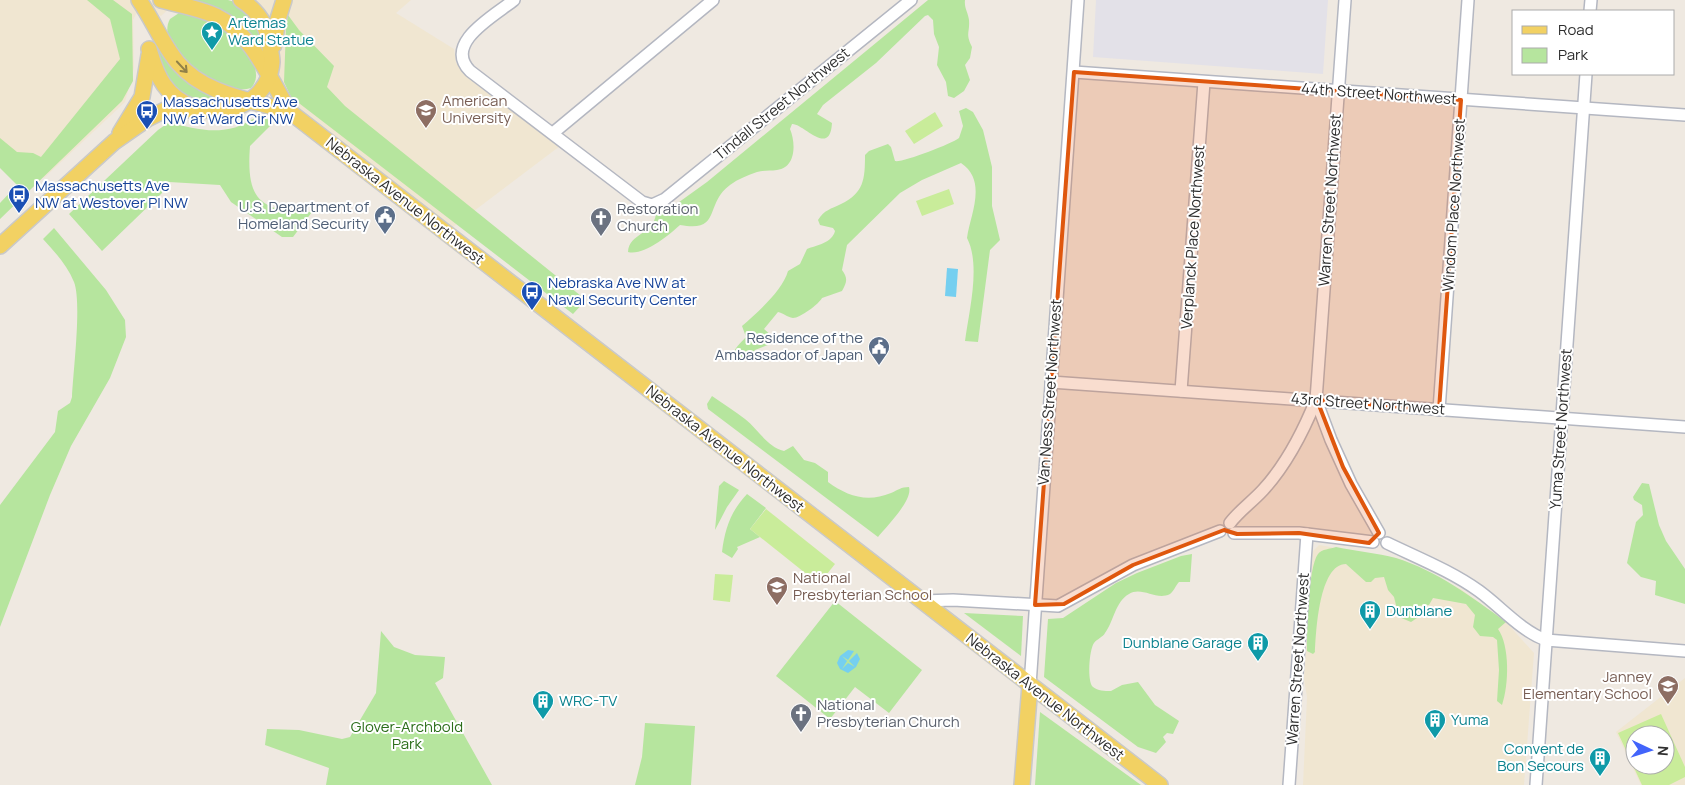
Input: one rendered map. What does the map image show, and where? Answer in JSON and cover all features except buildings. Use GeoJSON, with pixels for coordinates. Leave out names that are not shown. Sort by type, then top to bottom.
{"type":"FeatureCollection","features":[{"type":"Feature","properties":{"kind":"main road"},"geometry":{"type":"LineString","coordinates":[[140,0],[156,26]]}},
{"type":"Feature","properties":{"kind":"main road"},"geometry":{"type":"LineString","coordinates":[[241,0],[256,11],[262,20],[268,34],[272,62]]}},
{"type":"Feature","properties":{"kind":"main road"},"geometry":{"type":"LineString","coordinates":[[1,243],[114,142],[147,119],[164,110],[228,110],[260,91],[268,76],[272,62],[277,23],[284,0]]}},
{"type":"Feature","properties":{"kind":"main road"},"geometry":{"type":"LineString","coordinates":[[114,142],[142,97],[156,26],[170,1]]}},
{"type":"Feature","properties":{"kind":"main road","name":"Nebraska Avenue Northwest"},"geometry":{"type":"LineString","coordinates":[[170,1],[208,13],[230,24],[250,44],[290,112]]}},
{"type":"Feature","properties":{"kind":"main road","name":"Nebraska Avenue Northwest"},"geometry":{"type":"LineString","coordinates":[[156,26],[174,58],[195,79],[218,91],[290,112],[1160,785]]}},
{"type":"Feature","properties":{"kind":"main road"},"geometry":{"type":"LineString","coordinates":[[150,50],[158,75],[167,90],[180,101],[201,111]]}},
{"type":"Feature","properties":{"kind":"main road","name":"Van Ness Street Northwest"},"geometry":{"type":"LineString","coordinates":[[1022,785],[1030,685]]}},
{"type":"Feature","properties":{"kind":"street"},"geometry":{"type":"LineString","coordinates":[[514,0],[464,43],[461,54],[468,68],[553,134],[713,0]]}},
{"type":"Feature","properties":{"kind":"street","name":"Tindall Street Northwest"},"geometry":{"type":"LineString","coordinates":[[553,134],[642,202],[659,204],[911,0]]}},
{"type":"Feature","properties":{"kind":"street","name":"Van Ness Street Northwest"},"geometry":{"type":"LineString","coordinates":[[1030,685],[1078,0]]}},
{"type":"Feature","properties":{"kind":"street","name":"Warren Street Northwest"},"geometry":{"type":"LineString","coordinates":[[922,601],[953,600],[1055,606],[1064,604],[1133,565],[1220,531],[1223,524],[1232,528],[1278,472],[1307,421],[1316,400],[1345,0]]}},
{"type":"Feature","properties":{"kind":"street","name":"Windom Place Northwest"},"geometry":{"type":"LineString","coordinates":[[1439,410],[1468,0]]}},
{"type":"Feature","properties":{"kind":"street","name":"44th Street Northwest"},"geometry":{"type":"LineString","coordinates":[[1074,72],[1685,115]]}},
{"type":"Feature","properties":{"kind":"street","name":"Yuma Street Northwest"},"geometry":{"type":"LineString","coordinates":[[1536,785],[1586,75]]}},
{"type":"Feature","properties":{"kind":"street","name":"Verplanck Place Northwest"},"geometry":{"type":"LineString","coordinates":[[1181,391],[1204,82]]}},
{"type":"Feature","properties":{"kind":"street","name":"43rd Street Northwest"},"geometry":{"type":"LineString","coordinates":[[1051,382],[1685,427]]}},
{"type":"Feature","properties":{"kind":"street","name":"Warren Street Northwest"},"geometry":{"type":"LineString","coordinates":[[1316,400],[1331,440],[1376,537],[1386,536],[1387,543],[1470,585],[1532,633],[1546,640]]}},
{"type":"Feature","properties":{"kind":"street"},"geometry":{"type":"LineString","coordinates":[[1232,528],[1376,537]]}},
{"type":"Feature","properties":{"kind":"street","name":"Warren Street Northwest"},"geometry":{"type":"LineString","coordinates":[[1289,785],[1307,534]]}},
{"type":"Feature","properties":{"kind":"street"},"geometry":{"type":"LineString","coordinates":[[1546,640],[1685,651]]}},
{"type":"Feature","properties":{"kind":"highlighted area"},"geometry":{"type":"Polygon","coordinates":[[[1074,72],[1461,100],[1439,410],[1317,400],[1343,467],[1379,533],[1369,543],[1299,533],[1237,534],[1224,530],[1133,565],[1064,604],[1035,605],[1074,72]]]}},
{"type":"Feature","properties":{"kind":"shaded area"},"geometry":{"type":"Polygon","coordinates":[[[0,0],[178,0],[161,16],[147,6],[136,14],[133,20],[134,68],[125,102],[44,178],[0,145],[0,0]]]}},
{"type":"Feature","properties":{"kind":"shaded area","name":"American University"},"geometry":{"type":"Polygon","coordinates":[[[241,0],[411,0],[396,13],[454,49],[456,63],[560,146],[445,233],[259,91],[268,76],[241,0]]]}},
{"type":"Feature","properties":{"kind":"shaded area"},"geometry":{"type":"Polygon","coordinates":[[[1096,0],[1328,0],[1323,74],[1093,57],[1096,0]]]}},
{"type":"Feature","properties":{"kind":"shaded area"},"geometry":{"type":"Polygon","coordinates":[[[1319,545],[1396,558],[1425,570],[1462,590],[1506,622],[1534,653],[1524,785],[1303,785],[1307,697],[1304,679],[1313,551],[1319,545]]]}},
{"type":"Feature","properties":{"kind":"shaded area","name":"Janney Elementary School"},"geometry":{"type":"Polygon","coordinates":[[[1685,678],[1685,785],[1641,785],[1636,775],[1675,775],[1675,725],[1625,725],[1625,751],[1616,732],[1685,678]]]}},
{"type":"Feature","properties":{"kind":"green space"},"geometry":{"type":"Polygon","coordinates":[[[87,0],[113,0],[132,14],[133,81],[122,101],[0,219],[0,203],[17,185],[0,168],[0,138],[17,152],[33,153],[41,157],[120,59],[110,19],[87,0]]]}},
{"type":"Feature","properties":{"kind":"green space"},"geometry":{"type":"Polygon","coordinates":[[[196,0],[228,0],[243,7],[255,20],[259,28],[262,36],[263,52],[192,2],[196,0]]]}},
{"type":"Feature","properties":{"kind":"green space"},"geometry":{"type":"Polygon","coordinates":[[[928,0],[965,0],[969,20],[968,36],[972,47],[970,58],[965,65],[970,80],[964,91],[954,98],[948,96],[946,82],[937,65],[939,47],[934,34],[933,20],[928,15],[925,16],[876,63],[823,105],[817,114],[832,123],[830,133],[826,138],[815,136],[792,124],[790,129],[794,148],[788,165],[777,170],[757,172],[743,177],[730,185],[717,200],[711,215],[702,225],[680,225],[649,248],[628,252],[632,241],[650,226],[656,214],[675,205],[707,182],[928,0]]]}},
{"type":"Feature","properties":{"kind":"green space"},"geometry":{"type":"Polygon","coordinates":[[[179,13],[208,19],[232,34],[253,61],[256,71],[255,80],[251,88],[238,89],[223,86],[193,68],[180,57],[171,44],[167,31],[170,19],[179,13]]]}},
{"type":"Feature","properties":{"kind":"green space"},"geometry":{"type":"Polygon","coordinates":[[[288,15],[299,30],[334,66],[327,87],[345,106],[586,300],[573,314],[291,97],[284,82],[288,15]]]}},
{"type":"Feature","properties":{"kind":"green space"},"geometry":{"type":"Polygon","coordinates":[[[160,50],[231,100],[224,103],[207,104],[182,95],[170,85],[163,73],[158,51],[160,50]]]}},
{"type":"Feature","properties":{"kind":"green space"},"geometry":{"type":"Polygon","coordinates":[[[966,108],[973,112],[983,130],[992,167],[992,206],[1000,240],[990,250],[978,342],[965,341],[974,275],[971,249],[967,238],[974,209],[976,189],[974,179],[969,170],[961,163],[922,180],[900,193],[847,245],[842,270],[846,280],[842,291],[822,298],[800,316],[793,318],[778,312],[764,329],[774,338],[773,343],[755,350],[743,362],[734,361],[733,357],[738,345],[746,337],[742,326],[762,308],[781,286],[788,271],[800,264],[807,249],[824,243],[833,235],[835,231],[833,228],[820,225],[818,220],[825,212],[849,200],[859,190],[862,184],[865,155],[869,151],[888,144],[891,147],[895,161],[899,161],[947,144],[959,138],[963,126],[959,111],[966,108]]]}},
{"type":"Feature","properties":{"kind":"green space"},"geometry":{"type":"Polygon","coordinates":[[[935,112],[943,126],[914,144],[905,131],[935,112]]]}},
{"type":"Feature","properties":{"kind":"green space"},"geometry":{"type":"Polygon","coordinates":[[[258,117],[275,121],[250,146],[249,164],[254,190],[260,199],[268,205],[279,209],[312,212],[293,237],[282,237],[231,202],[220,185],[169,182],[169,188],[162,188],[162,193],[102,251],[69,214],[158,130],[168,123],[201,129],[225,130],[258,117]]]}},
{"type":"Feature","properties":{"kind":"green space"},"geometry":{"type":"Polygon","coordinates":[[[949,189],[954,204],[922,216],[916,201],[949,189]]]}},
{"type":"Feature","properties":{"kind":"green space"},"geometry":{"type":"Polygon","coordinates":[[[54,228],[106,290],[125,320],[126,337],[110,378],[71,446],[50,495],[0,627],[0,505],[55,432],[58,411],[70,403],[72,397],[77,321],[76,292],[74,282],[68,270],[43,239],[54,228]]]}},
{"type":"Feature","properties":{"kind":"green space"},"geometry":{"type":"Polygon","coordinates":[[[712,396],[750,423],[773,446],[784,451],[793,446],[804,460],[815,463],[828,472],[828,482],[842,491],[866,498],[882,496],[909,487],[907,499],[878,537],[708,409],[707,404],[712,396]]]}},
{"type":"Feature","properties":{"kind":"green space"},"geometry":{"type":"Polygon","coordinates":[[[724,481],[739,490],[727,507],[715,530],[719,486],[724,481]]]}},
{"type":"Feature","properties":{"kind":"green space"},"geometry":{"type":"Polygon","coordinates":[[[1642,483],[1649,484],[1659,525],[1666,541],[1685,569],[1685,604],[1655,595],[1656,581],[1641,577],[1627,563],[1636,522],[1643,515],[1642,505],[1634,500],[1633,497],[1642,483]]]}},
{"type":"Feature","properties":{"kind":"green space"},"geometry":{"type":"Polygon","coordinates":[[[747,494],[766,508],[750,529],[760,537],[737,547],[738,549],[732,558],[722,552],[725,535],[733,513],[747,494]]]}},
{"type":"Feature","properties":{"kind":"green space"},"geometry":{"type":"Polygon","coordinates":[[[766,509],[835,564],[819,584],[750,529],[766,509]]]}},
{"type":"Feature","properties":{"kind":"green space"},"geometry":{"type":"Polygon","coordinates":[[[1336,547],[1389,556],[1411,563],[1440,577],[1506,622],[1498,629],[1505,645],[1507,666],[1506,687],[1502,705],[1497,701],[1499,670],[1497,640],[1493,637],[1480,636],[1473,627],[1475,615],[1466,604],[1433,598],[1429,605],[1417,606],[1417,618],[1411,622],[1399,617],[1394,597],[1388,590],[1384,577],[1366,582],[1346,564],[1337,567],[1330,575],[1318,615],[1315,652],[1313,654],[1307,651],[1309,601],[1315,561],[1320,552],[1336,547]]]}},
{"type":"Feature","properties":{"kind":"green space"},"geometry":{"type":"Polygon","coordinates":[[[1192,554],[1190,582],[1179,582],[1170,594],[1165,596],[1134,592],[1124,597],[1108,628],[1094,643],[1091,652],[1089,673],[1093,687],[1099,690],[1111,691],[1122,685],[1138,682],[1155,705],[1179,721],[1173,734],[1167,733],[1163,737],[1166,742],[1156,753],[1138,747],[1044,677],[1048,619],[1063,618],[1116,583],[1137,573],[1181,556],[1192,554]]]}},
{"type":"Feature","properties":{"kind":"green space"},"geometry":{"type":"Polygon","coordinates":[[[715,574],[733,575],[730,602],[713,600],[715,574]]]}},
{"type":"Feature","properties":{"kind":"green space"},"geometry":{"type":"Polygon","coordinates":[[[835,601],[922,670],[889,713],[855,687],[830,719],[776,676],[835,601]]]}},
{"type":"Feature","properties":{"kind":"green space"},"geometry":{"type":"Polygon","coordinates":[[[964,613],[1023,616],[1021,656],[964,613]]]}},
{"type":"Feature","properties":{"kind":"green space","name":"Glover-Archbold Park"},"geometry":{"type":"Polygon","coordinates":[[[381,631],[394,647],[415,655],[445,657],[443,678],[435,683],[492,785],[326,785],[329,768],[265,745],[267,729],[299,730],[342,739],[350,737],[376,693],[381,631]]]}},
{"type":"Feature","properties":{"kind":"green space"},"geometry":{"type":"Polygon","coordinates":[[[1040,712],[1141,785],[1035,785],[1040,712]]]}},
{"type":"Feature","properties":{"kind":"green space"},"geometry":{"type":"Polygon","coordinates":[[[1661,714],[1666,725],[1636,725],[1661,714]]]}},
{"type":"Feature","properties":{"kind":"green space"},"geometry":{"type":"Polygon","coordinates":[[[645,723],[695,726],[691,785],[635,785],[642,757],[645,723]]]}},
{"type":"Feature","properties":{"kind":"green space"},"geometry":{"type":"Polygon","coordinates":[[[1625,730],[1625,748],[1618,733],[1625,730]]]}},
{"type":"Feature","properties":{"kind":"green space"},"geometry":{"type":"Polygon","coordinates":[[[1675,745],[1685,767],[1685,777],[1669,785],[1642,785],[1637,775],[1675,775],[1675,745]]]}},
{"type":"Feature","properties":{"kind":"water"},"geometry":{"type":"Polygon","coordinates":[[[947,268],[958,269],[956,297],[945,296],[947,268]]]}},
{"type":"Feature","properties":{"kind":"water"},"geometry":{"type":"Polygon","coordinates":[[[848,650],[854,651],[848,660],[842,656],[847,661],[842,669],[848,663],[855,667],[849,661],[857,653],[860,659],[856,667],[848,673],[840,669],[837,663],[840,656],[848,650]]]}},
{"type":"Feature","properties":{"kind":"place","name":"Artemas Ward Statue"},"geometry":{"type":"Point","coordinates":[212,51]}},
{"type":"Feature","properties":{"kind":"place","name":"American University"},"geometry":{"type":"Point","coordinates":[426,129]}},
{"type":"Feature","properties":{"kind":"place","name":"Massachusetts Ave NW at Ward Cir NW"},"geometry":{"type":"Point","coordinates":[147,130]}},
{"type":"Feature","properties":{"kind":"place","name":"Massachusetts Ave NW at Westover Pl NW"},"geometry":{"type":"Point","coordinates":[19,214]}},
{"type":"Feature","properties":{"kind":"place","name":"U.S. Department of Homeland Security"},"geometry":{"type":"Point","coordinates":[385,235]}},
{"type":"Feature","properties":{"kind":"place","name":"Restoration Church"},"geometry":{"type":"Point","coordinates":[601,237]}},
{"type":"Feature","properties":{"kind":"place","name":"Nebraska Ave NW at Naval Security Center"},"geometry":{"type":"Point","coordinates":[532,311]}},
{"type":"Feature","properties":{"kind":"place","name":"Residence of the Ambassador of Japan"},"geometry":{"type":"Point","coordinates":[879,366]}},
{"type":"Feature","properties":{"kind":"place","name":"National Presbyterian School"},"geometry":{"type":"Point","coordinates":[777,606]}},
{"type":"Feature","properties":{"kind":"place","name":"Dunblane"},"geometry":{"type":"Point","coordinates":[1370,630]}},
{"type":"Feature","properties":{"kind":"place","name":"Dunblane Garage"},"geometry":{"type":"Point","coordinates":[1258,662]}},
{"type":"Feature","properties":{"kind":"place","name":"Janney Elementary School"},"geometry":{"type":"Point","coordinates":[1668,705]}},
{"type":"Feature","properties":{"kind":"place","name":"WRC-TV"},"geometry":{"type":"Point","coordinates":[543,720]}},
{"type":"Feature","properties":{"kind":"place","name":"National Presbyterian Church"},"geometry":{"type":"Point","coordinates":[801,733]}},
{"type":"Feature","properties":{"kind":"place","name":"Yuma"},"geometry":{"type":"Point","coordinates":[1435,739]}},
{"type":"Feature","properties":{"kind":"place","name":"Convent de Bon Secours"},"geometry":{"type":"Point","coordinates":[1600,777]}}]}
